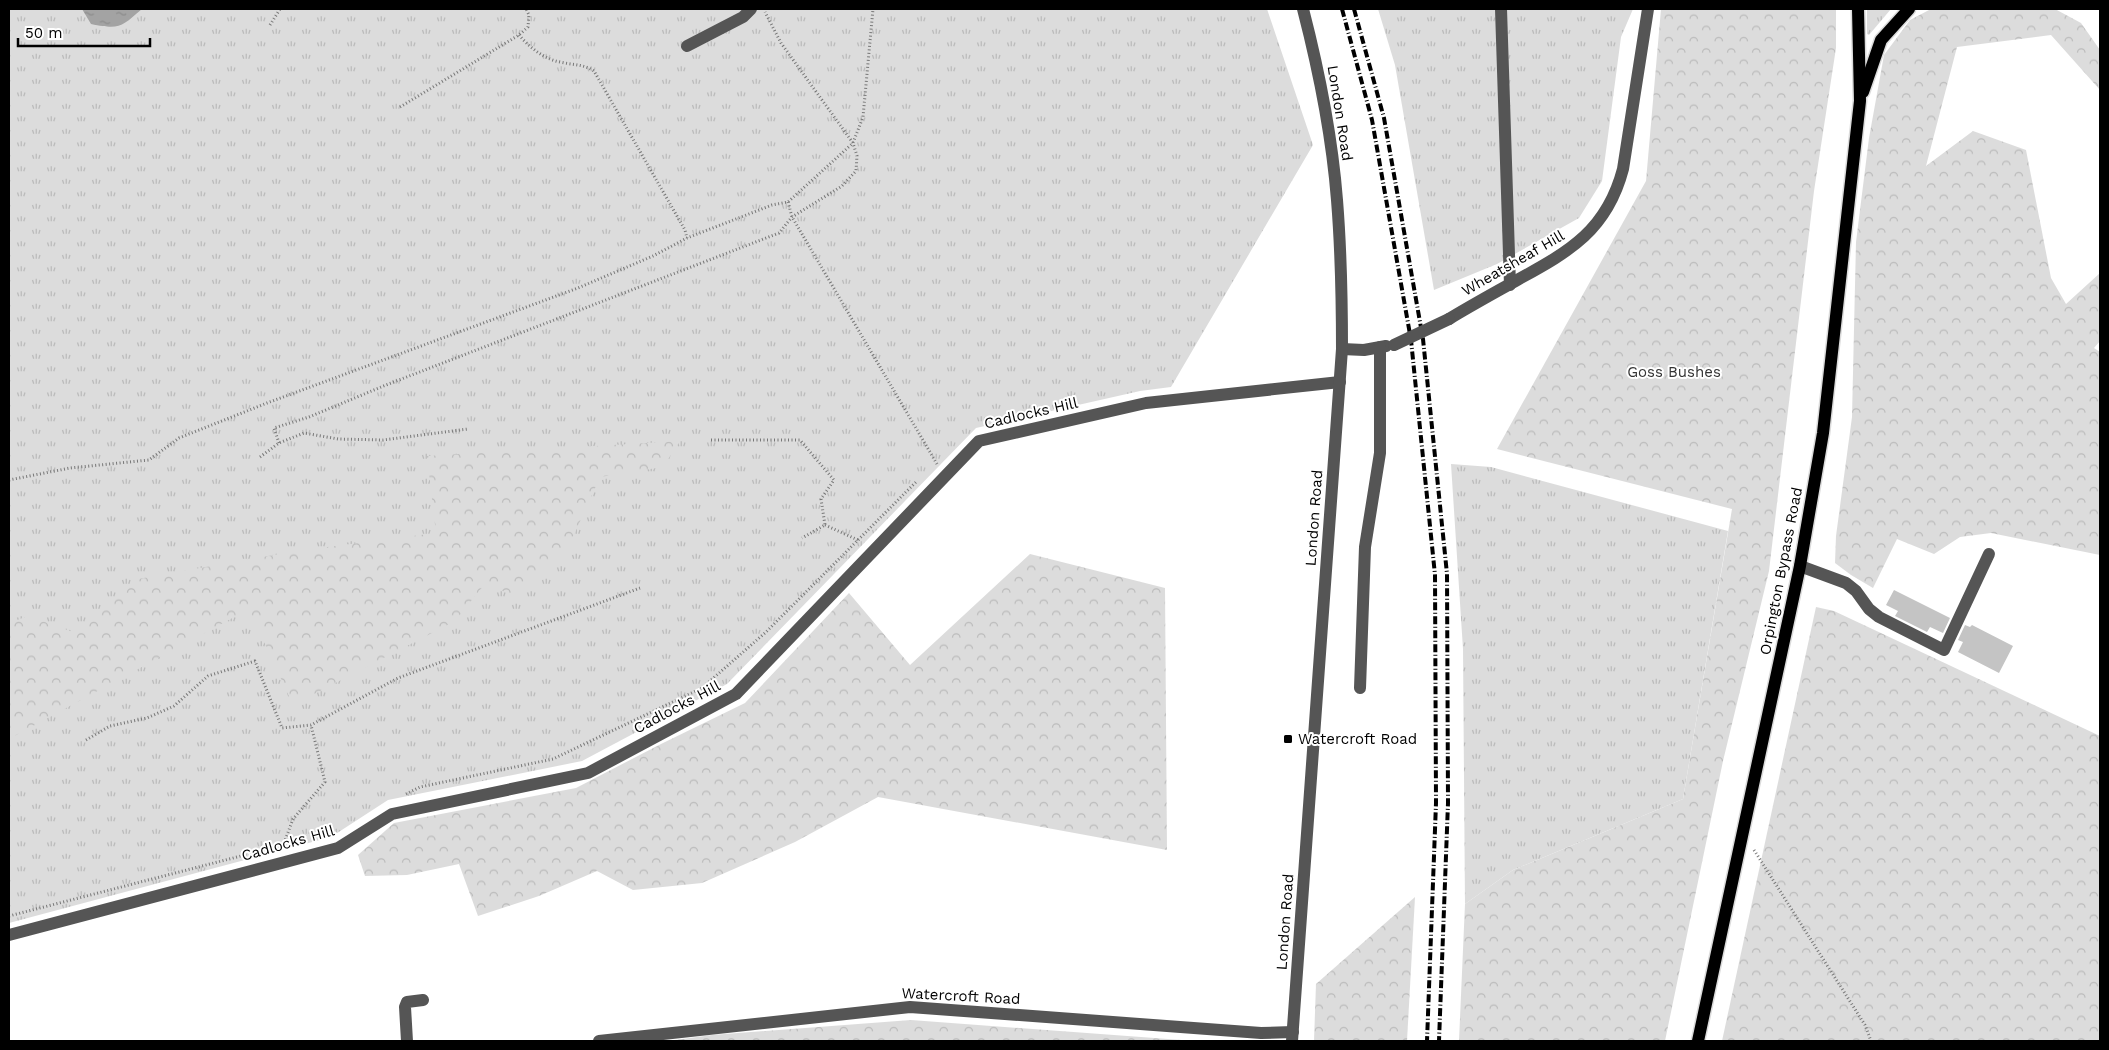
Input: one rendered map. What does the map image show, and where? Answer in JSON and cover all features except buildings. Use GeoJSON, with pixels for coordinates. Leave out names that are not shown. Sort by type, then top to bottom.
{"type":"FeatureCollection","features":[{"type":"Feature","properties":{"kind":"main road","name":"Orpington Bypass Road"},"geometry":{"type":"LineString","coordinates":[[1698,1041],[1800,566],[1823,434],[1860,101],[1858,9]]}},
{"type":"Feature","properties":{"kind":"main road","name":"Orpington Bypass Road"},"geometry":{"type":"LineString","coordinates":[[1860,101],[1881,40],[1909,9]]}},
{"type":"Feature","properties":{"kind":"street"},"geometry":{"type":"LineString","coordinates":[[686,46],[743,17],[751,9]]}},
{"type":"Feature","properties":{"kind":"street","name":"London Road"},"geometry":{"type":"LineString","coordinates":[[1292,1037],[1342,349],[1342,279],[1337,198],[1321,89],[1303,9]]}},
{"type":"Feature","properties":{"kind":"street"},"geometry":{"type":"LineString","coordinates":[[1501,9],[1510,285]]}},
{"type":"Feature","properties":{"kind":"street","name":"Wheatsheaf Hill"},"geometry":{"type":"LineString","coordinates":[[1342,349],[1355,350],[1394,345],[1449,319],[1574,247],[1592,230],[1613,199],[1621,180],[1648,9]]}},
{"type":"Feature","properties":{"kind":"street"},"geometry":{"type":"LineString","coordinates":[[1360,688],[1365,547],[1380,453],[1380,347]]}},
{"type":"Feature","properties":{"kind":"street","name":"Cadlocks Hill"},"geometry":{"type":"LineString","coordinates":[[9,935],[338,848],[392,814],[588,773],[736,694],[979,442],[1146,403],[1340,382]]}},
{"type":"Feature","properties":{"kind":"street"},"geometry":{"type":"LineString","coordinates":[[1800,566],[1846,583],[1856,591],[1869,609],[1879,617],[1944,650],[1989,554]]}},
{"type":"Feature","properties":{"kind":"street"},"geometry":{"type":"LineString","coordinates":[[407,1041],[405,1007],[407,1002],[423,1000]]}},
{"type":"Feature","properties":{"kind":"street","name":"Watercroft Road"},"geometry":{"type":"LineString","coordinates":[[598,1041],[910,1006],[1251,1032],[1292,1037]]}},
{"type":"Feature","properties":{"kind":"path"},"geometry":{"type":"LineString","coordinates":[[270,25],[280,9]]}},
{"type":"Feature","properties":{"kind":"path"},"geometry":{"type":"LineString","coordinates":[[400,107],[519,35],[528,26],[529,15],[526,9]]}},
{"type":"Feature","properties":{"kind":"path"},"geometry":{"type":"LineString","coordinates":[[279,443],[274,428],[309,417],[395,381],[779,232],[792,217],[842,186],[856,171],[857,156],[853,143],[781,43],[764,9]]}},
{"type":"Feature","properties":{"kind":"path"},"geometry":{"type":"LineString","coordinates":[[9,480],[70,468],[149,460],[180,438],[267,402],[578,288],[653,256],[687,238],[772,205],[788,202],[853,143],[863,117],[873,9]]}},
{"type":"Feature","properties":{"kind":"path"},"geometry":{"type":"LineString","coordinates":[[519,35],[530,48],[558,62],[588,67],[594,71],[685,230],[687,238]]}},
{"type":"Feature","properties":{"kind":"path"},"geometry":{"type":"LineString","coordinates":[[788,202],[792,217],[945,476]]}},
{"type":"Feature","properties":{"kind":"path"},"geometry":{"type":"LineString","coordinates":[[260,457],[279,443],[304,433],[338,439],[383,440],[468,429]]}},
{"type":"Feature","properties":{"kind":"path"},"geometry":{"type":"LineString","coordinates":[[711,440],[800,440],[834,480],[821,499],[825,525]]}},
{"type":"Feature","properties":{"kind":"path"},"geometry":{"type":"LineString","coordinates":[[930,468],[936,462]]}},
{"type":"Feature","properties":{"kind":"path"},"geometry":{"type":"LineString","coordinates":[[403,796],[420,787],[553,759],[702,688],[766,632],[917,482]]}},
{"type":"Feature","properties":{"kind":"path"},"geometry":{"type":"LineString","coordinates":[[802,538],[825,525]]}},
{"type":"Feature","properties":{"kind":"path"},"geometry":{"type":"LineString","coordinates":[[825,525],[858,540]]}},
{"type":"Feature","properties":{"kind":"path"},"geometry":{"type":"LineString","coordinates":[[86,740],[110,726],[147,718],[174,706],[208,676],[255,661],[282,728],[310,726],[398,678],[640,588]]}},
{"type":"Feature","properties":{"kind":"path"},"geometry":{"type":"LineString","coordinates":[[283,846],[293,819],[324,782],[310,726]]}},
{"type":"Feature","properties":{"kind":"path"},"geometry":{"type":"LineString","coordinates":[[1743,833],[1866,1025],[1870,1041]]}},
{"type":"Feature","properties":{"kind":"path"},"geometry":{"type":"LineString","coordinates":[[274,848],[292,844]]}},
{"type":"Feature","properties":{"kind":"path"},"geometry":{"type":"LineString","coordinates":[[9,916],[246,855]]}},
{"type":"Feature","properties":{"kind":"green space"},"geometry":{"type":"Polygon","coordinates":[[[9,9],[1267,9],[1313,145],[1171,387],[1140,391],[976,428],[727,684],[582,761],[388,800],[331,837],[9,923],[9,9]]]}},
{"type":"Feature","properties":{"kind":"green space"},"geometry":{"type":"Polygon","coordinates":[[[1378,9],[1633,9],[1621,37],[1602,181],[1579,218],[1497,264],[1434,290],[1395,65],[1378,9]]]}},
{"type":"Feature","properties":{"kind":"green space","name":"Goss Bushes"},"geometry":{"type":"Polygon","coordinates":[[[1661,9],[1836,9],[1836,48],[1814,191],[1769,571],[1723,761],[1665,1041],[1459,1041],[1465,904],[1513,870],[1683,799],[1732,509],[1497,449],[1646,181],[1661,9]]]}},
{"type":"Feature","properties":{"kind":"green space"},"geometry":{"type":"Polygon","coordinates":[[[1867,9],[1891,9],[1869,35],[1867,34],[1867,9]]]}},
{"type":"Feature","properties":{"kind":"green space"},"geometry":{"type":"Polygon","coordinates":[[[1931,9],[2055,9],[2081,23],[2100,50],[2100,90],[2051,35],[1957,47],[1926,166],[1973,131],[2026,150],[2051,278],[2066,304],[2100,273],[2100,341],[2094,348],[2100,352],[2100,555],[1991,533],[1960,537],[1934,554],[1897,539],[1873,588],[1835,563],[1836,536],[1852,417],[1856,242],[1869,138],[1884,55],[1910,20],[1931,9]]]}},
{"type":"Feature","properties":{"kind":"green space"},"geometry":{"type":"Polygon","coordinates":[[[680,441],[663,467],[600,477],[565,555],[516,595],[484,585],[455,621],[293,705],[249,609],[9,739],[9,623],[28,616],[73,632],[138,579],[296,551],[436,533],[427,456],[680,441]]]}},
{"type":"Feature","properties":{"kind":"green space"},"geometry":{"type":"Polygon","coordinates":[[[1451,464],[1491,467],[1728,531],[1683,799],[1513,870],[1465,904],[1463,649],[1451,464]]]}},
{"type":"Feature","properties":{"kind":"green space"},"geometry":{"type":"Polygon","coordinates":[[[1030,554],[1165,588],[1167,850],[878,797],[795,842],[702,883],[633,890],[597,871],[539,896],[478,916],[459,864],[407,875],[365,876],[358,855],[394,823],[576,788],[745,703],[849,593],[910,665],[1030,554]]]}},
{"type":"Feature","properties":{"kind":"green space"},"geometry":{"type":"Polygon","coordinates":[[[1816,607],[1834,611],[2100,736],[2100,1041],[1722,1041],[1816,607]]]}},
{"type":"Feature","properties":{"kind":"green space"},"geometry":{"type":"Polygon","coordinates":[[[1415,897],[1407,1041],[1314,1041],[1316,984],[1415,897]]]}},
{"type":"Feature","properties":{"kind":"green space"},"geometry":{"type":"Polygon","coordinates":[[[911,1020],[1195,1041],[667,1041],[712,1035],[911,1020]]]}},
{"type":"Feature","properties":{"kind":"water"},"geometry":{"type":"Polygon","coordinates":[[[82,9],[142,9],[120,26],[108,27],[91,24],[82,9]]]}},
{"type":"Feature","properties":{"kind":"railway"},"geometry":{"type":"LineString","coordinates":[[1342,9],[1372,120],[1411,340],[1435,575],[1436,803],[1427,1041]]}},
{"type":"Feature","properties":{"kind":"railway"},"geometry":{"type":"LineString","coordinates":[[1354,9],[1384,118],[1423,339],[1447,574],[1448,803],[1439,1041]]}},
{"type":"Feature","properties":{"kind":"place","name":"Watercroft Road"},"geometry":{"type":"Point","coordinates":[1288,739]}}]}
